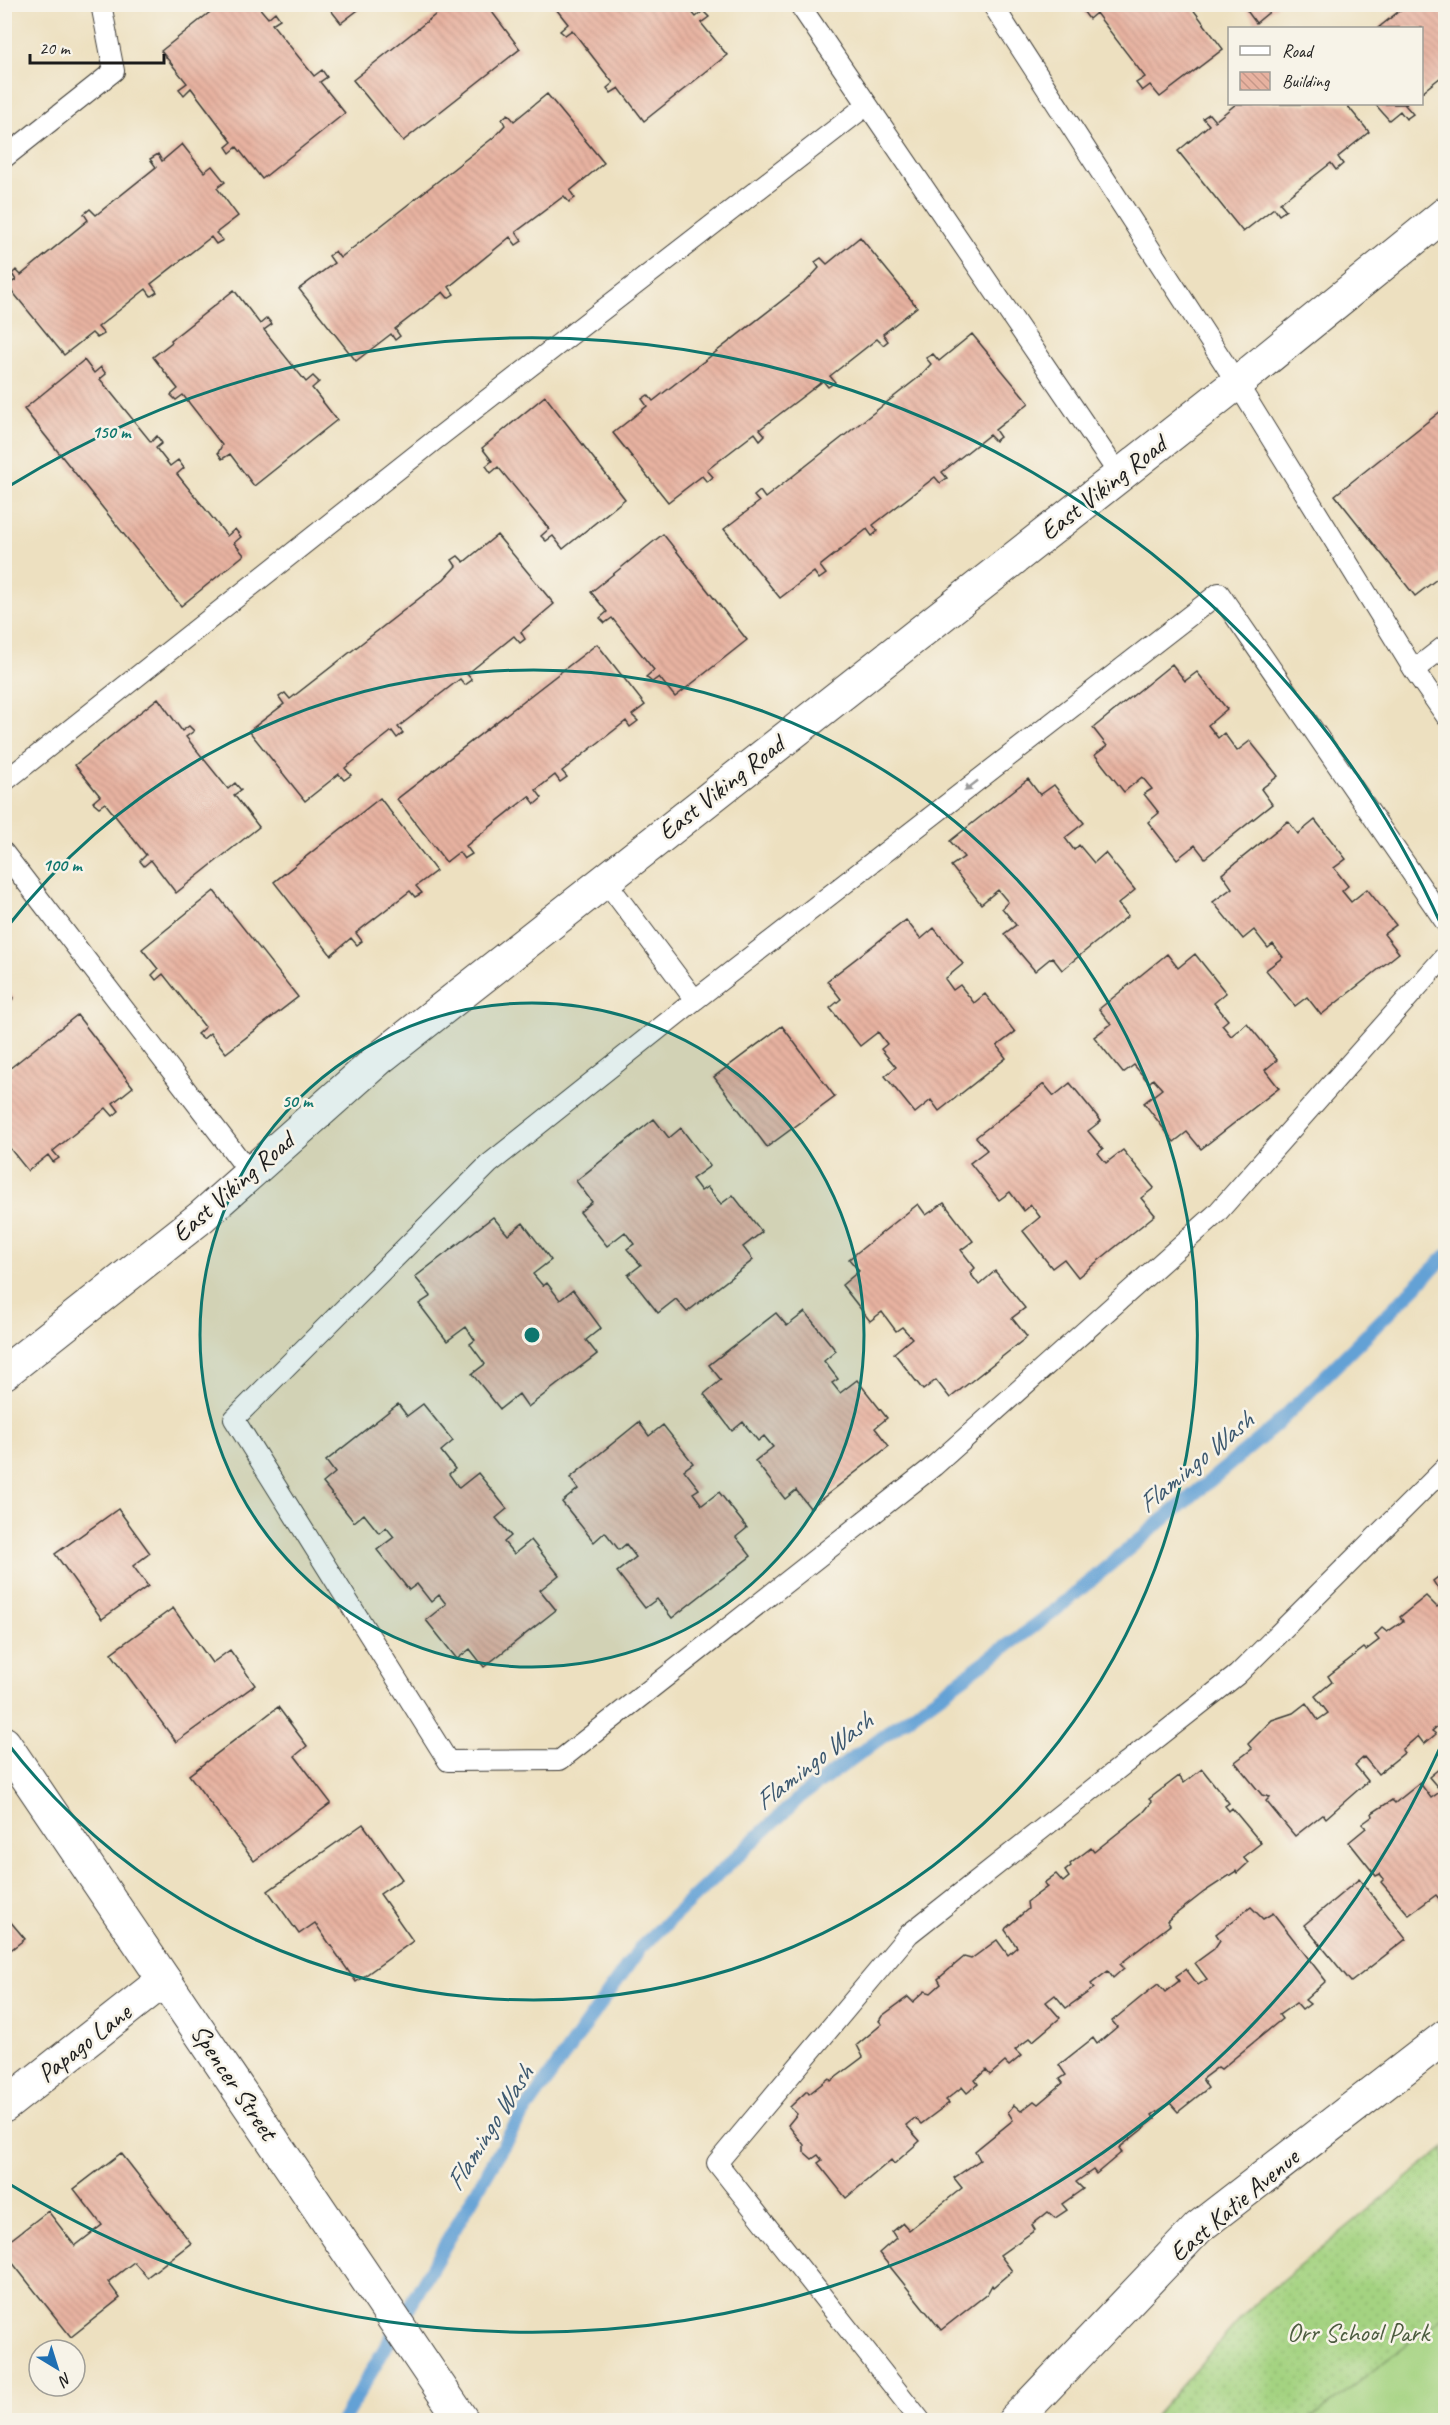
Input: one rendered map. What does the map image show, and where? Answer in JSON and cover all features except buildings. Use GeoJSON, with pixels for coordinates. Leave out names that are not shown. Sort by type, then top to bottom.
{"type":"FeatureCollection","features":[{"type":"Feature","properties":{"kind":"street","name":"East Viking Road"},"geometry":{"type":"LineString","coordinates":[[4,1374],[200,1218],[381,1057],[604,879],[1120,476],[1446,213]]}},
{"type":"Feature","properties":{"kind":"street","name":"Spencer Street"},"geometry":{"type":"LineString","coordinates":[[4,1743],[345,2244],[462,2421]]}},
{"type":"Feature","properties":{"kind":"street","name":"Papago Lane"},"geometry":{"type":"LineString","coordinates":[[4,2106],[164,1980]]}},
{"type":"Feature","properties":{"kind":"street","name":"East Katie Avenue"},"geometry":{"type":"LineString","coordinates":[[1015,2421],[1199,2227],[1446,2036]]}},
{"type":"Feature","properties":{"kind":"lane"},"geometry":{"type":"LineString","coordinates":[[4,158],[114,71],[100,4]]}},
{"type":"Feature","properties":{"kind":"lane"},"geometry":{"type":"LineString","coordinates":[[798,4],[1120,476]]}},
{"type":"Feature","properties":{"kind":"lane"},"geometry":{"type":"LineString","coordinates":[[992,4],[1237,383],[1414,670],[1446,716]]}},
{"type":"Feature","properties":{"kind":"lane"},"geometry":{"type":"LineString","coordinates":[[4,782],[435,440],[867,105]]}},
{"type":"Feature","properties":{"kind":"lane"},"geometry":{"type":"LineString","coordinates":[[1446,923],[1219,592],[695,1000],[489,1164],[234,1419],[448,1761],[560,1761],[934,1466],[1217,1213],[1446,955]]}},
{"type":"Feature","properties":{"kind":"lane"},"geometry":{"type":"LineString","coordinates":[[1414,670],[1446,645]]}},
{"type":"Feature","properties":{"kind":"lane"},"geometry":{"type":"LineString","coordinates":[[4,853],[250,1173]]}},
{"type":"Feature","properties":{"kind":"lane"},"geometry":{"type":"LineString","coordinates":[[604,879],[695,1000]]}},
{"type":"Feature","properties":{"kind":"lane"},"geometry":{"type":"LineString","coordinates":[[920,2421],[717,2163],[909,1934],[1237,1675],[1446,1467]]}},
{"type":"Feature","properties":{"kind":"green space","name":"Orr School Park"},"geometry":{"type":"Polygon","coordinates":[[[1445,2147],[1445,2420],[1151,2420],[1254,2303],[1445,2147]]]}},
{"type":"Feature","properties":{"kind":"green space"},"geometry":{"type":"Polygon","coordinates":[[[1445,2315],[1445,2420],[1309,2420],[1445,2315]]]}},
{"type":"Feature","properties":{"kind":"waterway","name":"Flamingo Wash"},"geometry":{"type":"LineString","coordinates":[[343,2420],[514,2127],[640,1948],[801,1796],[1052,1613],[1274,1427],[1446,1256]]}}]}
